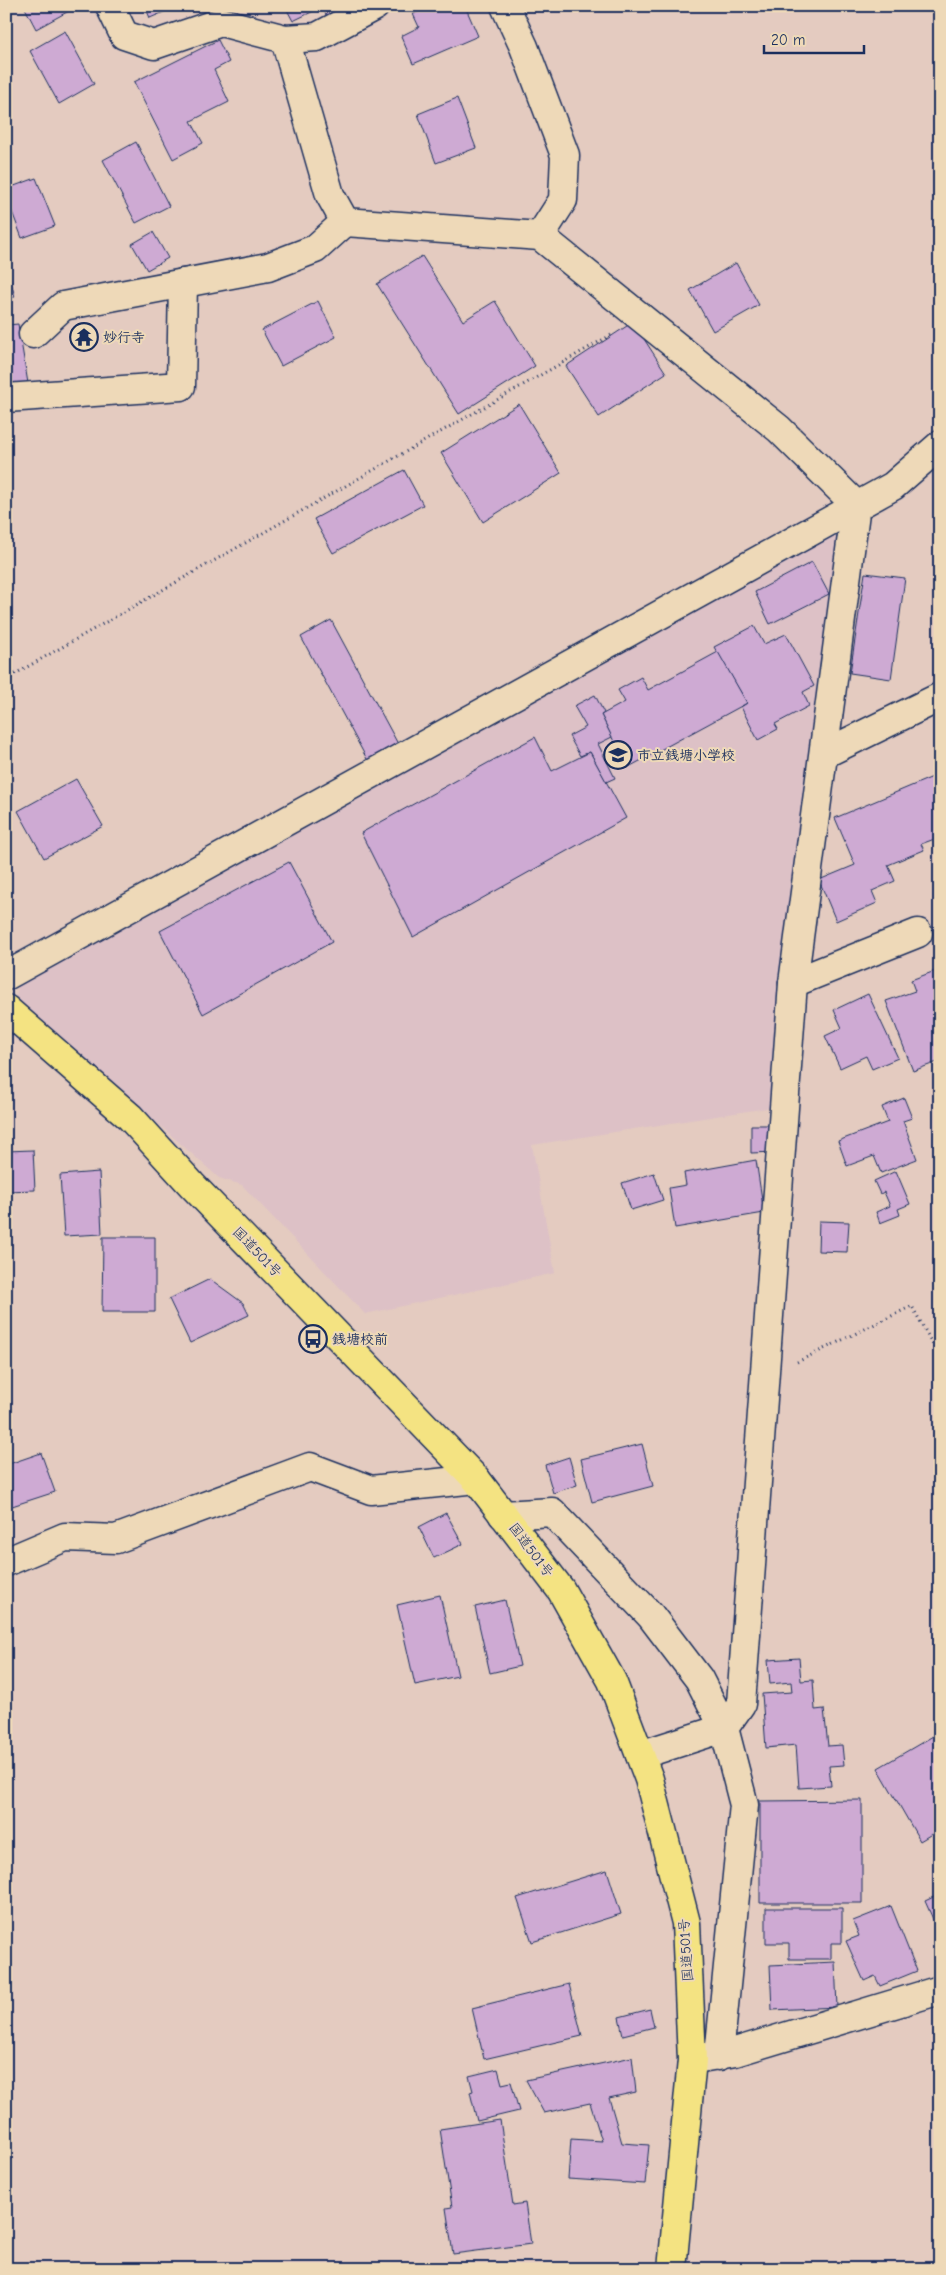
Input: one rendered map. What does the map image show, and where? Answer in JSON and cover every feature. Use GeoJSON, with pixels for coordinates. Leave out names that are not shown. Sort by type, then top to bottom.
{"type":"FeatureCollection","features":[{"type":"Feature","properties":{"kind":"highway","name":"国道501号"},"geometry":{"type":"LineString","coordinates":[[6,1009],[130,1117],[192,1185],[476,1479],[561,1590],[612,1681],[640,1755],[670,1857],[686,1923],[692,2060],[672,2269]]}},
{"type":"Feature","properties":{"kind":"street"},"geometry":{"type":"LineString","coordinates":[[110,6],[124,35],[154,45],[221,22],[285,39],[317,37],[375,6]]}},
{"type":"Feature","properties":{"kind":"street"},"geometry":{"type":"LineString","coordinates":[[505,6],[524,47],[564,155],[563,200],[540,236]]}},
{"type":"Feature","properties":{"kind":"street"},"geometry":{"type":"LineString","coordinates":[[285,39],[330,195],[345,222]]}},
{"type":"Feature","properties":{"kind":"street"},"geometry":{"type":"LineString","coordinates":[[33,334],[63,306],[278,263],[315,249],[345,222],[540,236],[779,429],[856,505]]}},
{"type":"Feature","properties":{"kind":"street"},"geometry":{"type":"LineString","coordinates":[[6,398],[181,386],[183,283]]}},
{"type":"Feature","properties":{"kind":"street"},"geometry":{"type":"LineString","coordinates":[[6,976],[892,486],[940,445]]}},
{"type":"Feature","properties":{"kind":"street"},"geometry":{"type":"LineString","coordinates":[[640,1755],[724,1728],[741,1704],[794,983],[856,505]]}},
{"type":"Feature","properties":{"kind":"street"},"geometry":{"type":"LineString","coordinates":[[824,754],[940,697]]}},
{"type":"Feature","properties":{"kind":"street"},"geometry":{"type":"LineString","coordinates":[[794,983],[918,933]]}},
{"type":"Feature","properties":{"kind":"street"},"geometry":{"type":"LineString","coordinates":[[6,1562],[65,1537],[116,1539],[310,1467],[371,1490],[476,1479]]}},
{"type":"Feature","properties":{"kind":"street"},"geometry":{"type":"LineString","coordinates":[[503,1515],[552,1512],[651,1616],[699,1679],[724,1728],[744,1805],[719,2056]]}},
{"type":"Feature","properties":{"kind":"street"},"geometry":{"type":"LineString","coordinates":[[692,2060],[735,2052],[940,1990]]}},
{"type":"Feature","properties":{"kind":"path"},"geometry":{"type":"LineString","coordinates":[[6,679],[616,332]]}},
{"type":"Feature","properties":{"kind":"path"},"geometry":{"type":"LineString","coordinates":[[765,1378],[912,1306],[940,1358]]}},
{"type":"Feature","properties":{"kind":"shaded area","name":"市立銭塘小学校"},"geometry":{"type":"Polygon","coordinates":[[[834,528],[844,533],[773,1107],[532,1145],[555,1273],[365,1314],[242,1185],[219,1178],[16,997],[20,977],[834,528]]]}},
{"type":"Feature","properties":{"kind":"building"},"geometry":{"type":"Polygon","coordinates":[[[24,6],[78,6],[36,29],[24,6]]]}},
{"type":"Feature","properties":{"kind":"building"},"geometry":{"type":"Polygon","coordinates":[[[145,6],[178,6],[150,18],[145,6]]]}},
{"type":"Feature","properties":{"kind":"building"},"geometry":{"type":"Polygon","coordinates":[[[285,6],[353,6],[328,19],[322,7],[293,21],[285,6]]]}},
{"type":"Feature","properties":{"kind":"building"},"geometry":{"type":"Polygon","coordinates":[[[432,6],[465,6],[478,36],[413,64],[401,36],[419,27],[413,14],[432,6]]]}},
{"type":"Feature","properties":{"kind":"building"},"geometry":{"type":"Polygon","coordinates":[[[65,31],[94,84],[59,104],[30,51],[65,31]]]}},
{"type":"Feature","properties":{"kind":"building"},"geometry":{"type":"Polygon","coordinates":[[[218,40],[229,62],[214,70],[229,102],[191,121],[203,143],[173,159],[134,82],[218,40]]]}},
{"type":"Feature","properties":{"kind":"building"},"geometry":{"type":"Polygon","coordinates":[[[457,98],[476,148],[436,163],[418,114],[457,98]]]}},
{"type":"Feature","properties":{"kind":"building"},"geometry":{"type":"Polygon","coordinates":[[[136,142],[169,206],[136,223],[103,160],[136,142]]]}},
{"type":"Feature","properties":{"kind":"building"},"geometry":{"type":"Polygon","coordinates":[[[36,178],[55,226],[22,238],[6,196],[6,189],[36,178]]]}},
{"type":"Feature","properties":{"kind":"building"},"geometry":{"type":"Polygon","coordinates":[[[153,232],[168,258],[147,270],[132,244],[153,232]]]}},
{"type":"Feature","properties":{"kind":"building"},"geometry":{"type":"Polygon","coordinates":[[[422,256],[463,321],[495,301],[535,366],[459,414],[377,284],[422,256]]]}},
{"type":"Feature","properties":{"kind":"building"},"geometry":{"type":"Polygon","coordinates":[[[6,263],[15,297],[6,298],[6,263]]]}},
{"type":"Feature","properties":{"kind":"building"},"geometry":{"type":"Polygon","coordinates":[[[736,263],[759,305],[713,331],[690,290],[736,263]]]}},
{"type":"Feature","properties":{"kind":"building"},"geometry":{"type":"Polygon","coordinates":[[[318,301],[336,337],[281,366],[262,330],[318,301]]]}},
{"type":"Feature","properties":{"kind":"building"},"geometry":{"type":"Polygon","coordinates":[[[6,318],[8,325],[18,324],[30,395],[6,396],[6,318]]]}},
{"type":"Feature","properties":{"kind":"building"},"geometry":{"type":"Polygon","coordinates":[[[633,322],[666,373],[599,417],[566,366],[633,322]]]}},
{"type":"Feature","properties":{"kind":"building"},"geometry":{"type":"Polygon","coordinates":[[[519,404],[561,473],[483,522],[441,453],[519,404]]]}},
{"type":"Feature","properties":{"kind":"building"},"geometry":{"type":"Polygon","coordinates":[[[404,470],[423,505],[333,553],[314,519],[404,470]]]}},
{"type":"Feature","properties":{"kind":"building"},"geometry":{"type":"Polygon","coordinates":[[[812,562],[829,594],[770,624],[755,592],[812,562]]]}},
{"type":"Feature","properties":{"kind":"building"},"geometry":{"type":"Polygon","coordinates":[[[865,573],[905,578],[891,679],[850,673],[865,573]]]}},
{"type":"Feature","properties":{"kind":"building"},"geometry":{"type":"Polygon","coordinates":[[[331,620],[398,744],[368,761],[301,637],[331,620]]]}},
{"type":"Feature","properties":{"kind":"building"},"geometry":{"type":"Polygon","coordinates":[[[754,626],[764,644],[786,634],[814,686],[803,692],[809,706],[775,724],[778,729],[758,740],[741,707],[747,703],[714,647],[754,626]]]}},
{"type":"Feature","properties":{"kind":"building"},"geometry":{"type":"Polygon","coordinates":[[[718,652],[747,703],[627,768],[601,715],[625,702],[618,690],[641,677],[648,690],[718,652]]]}},
{"type":"Feature","properties":{"kind":"building"},"geometry":{"type":"Polygon","coordinates":[[[595,695],[604,713],[601,715],[612,737],[598,744],[615,778],[606,782],[590,752],[580,756],[569,736],[586,727],[574,706],[595,695]]]}},
{"type":"Feature","properties":{"kind":"building"},"geometry":{"type":"Polygon","coordinates":[[[535,737],[552,771],[590,752],[626,818],[413,937],[361,833],[535,737]]]}},
{"type":"Feature","properties":{"kind":"building"},"geometry":{"type":"Polygon","coordinates":[[[935,776],[940,787],[940,837],[921,844],[924,850],[888,865],[895,881],[872,891],[877,903],[836,921],[819,880],[855,865],[835,818],[935,776]]]}},
{"type":"Feature","properties":{"kind":"building"},"geometry":{"type":"Polygon","coordinates":[[[76,779],[103,826],[44,858],[18,811],[76,779]]]}},
{"type":"Feature","properties":{"kind":"building"},"geometry":{"type":"Polygon","coordinates":[[[289,862],[332,942],[203,1014],[160,931],[289,862]]]}},
{"type":"Feature","properties":{"kind":"building"},"geometry":{"type":"Polygon","coordinates":[[[935,971],[940,984],[940,1061],[913,1071],[886,1001],[915,991],[911,980],[935,971]]]}},
{"type":"Feature","properties":{"kind":"building"},"geometry":{"type":"Polygon","coordinates":[[[868,994],[898,1058],[872,1069],[866,1056],[840,1068],[825,1036],[842,1028],[834,1010],[868,994]]]}},
{"type":"Feature","properties":{"kind":"building"},"geometry":{"type":"Polygon","coordinates":[[[904,1098],[912,1118],[903,1121],[917,1159],[881,1173],[874,1156],[847,1166],[838,1141],[888,1122],[882,1107],[904,1098]]]}},
{"type":"Feature","properties":{"kind":"building"},"geometry":{"type":"Polygon","coordinates":[[[751,1125],[776,1125],[776,1152],[751,1153],[751,1125]]]}},
{"type":"Feature","properties":{"kind":"building"},"geometry":{"type":"Polygon","coordinates":[[[33,1150],[35,1190],[6,1191],[6,1151],[33,1150]]]}},
{"type":"Feature","properties":{"kind":"building"},"geometry":{"type":"Polygon","coordinates":[[[756,1160],[764,1213],[675,1228],[669,1188],[686,1185],[684,1173],[756,1160]]]}},
{"type":"Feature","properties":{"kind":"building"},"geometry":{"type":"Polygon","coordinates":[[[896,1171],[910,1204],[898,1209],[900,1215],[880,1223],[876,1212],[890,1206],[884,1192],[880,1194],[874,1181],[896,1171]]]}},
{"type":"Feature","properties":{"kind":"building"},"geometry":{"type":"Polygon","coordinates":[[[99,1172],[102,1234],[64,1236],[60,1175],[99,1172]]]}},
{"type":"Feature","properties":{"kind":"building"},"geometry":{"type":"Polygon","coordinates":[[[654,1173],[663,1200],[631,1210],[622,1183],[654,1173]]]}},
{"type":"Feature","properties":{"kind":"building"},"geometry":{"type":"Polygon","coordinates":[[[6,1203],[10,1203],[10,1227],[6,1227],[6,1203]]]}},
{"type":"Feature","properties":{"kind":"building"},"geometry":{"type":"Polygon","coordinates":[[[819,1221],[849,1222],[847,1252],[818,1251],[819,1221]]]}},
{"type":"Feature","properties":{"kind":"building"},"geometry":{"type":"Polygon","coordinates":[[[103,1237],[155,1237],[155,1312],[102,1312],[103,1237]]]}},
{"type":"Feature","properties":{"kind":"building"},"geometry":{"type":"Polygon","coordinates":[[[6,1247],[8,1247],[6,1307],[6,1247]]]}},
{"type":"Feature","properties":{"kind":"building"},"geometry":{"type":"Polygon","coordinates":[[[210,1279],[243,1303],[249,1315],[190,1343],[169,1299],[210,1279]]]}},
{"type":"Feature","properties":{"kind":"building"},"geometry":{"type":"Polygon","coordinates":[[[642,1444],[653,1486],[592,1502],[581,1459],[642,1444]]]}},
{"type":"Feature","properties":{"kind":"building"},"geometry":{"type":"Polygon","coordinates":[[[41,1453],[55,1492],[6,1508],[6,1465],[41,1453]]]}},
{"type":"Feature","properties":{"kind":"building"},"geometry":{"type":"Polygon","coordinates":[[[569,1457],[577,1485],[553,1493],[545,1465],[569,1457]]]}},
{"type":"Feature","properties":{"kind":"building"},"geometry":{"type":"Polygon","coordinates":[[[446,1513],[463,1544],[434,1558],[419,1527],[446,1513]]]}},
{"type":"Feature","properties":{"kind":"building"},"geometry":{"type":"Polygon","coordinates":[[[440,1595],[458,1676],[415,1685],[397,1605],[440,1595]]]}},
{"type":"Feature","properties":{"kind":"building"},"geometry":{"type":"Polygon","coordinates":[[[505,1600],[520,1666],[490,1673],[475,1607],[505,1600]]]}},
{"type":"Feature","properties":{"kind":"building"},"geometry":{"type":"Polygon","coordinates":[[[799,1658],[801,1681],[813,1680],[815,1710],[824,1709],[828,1746],[842,1745],[844,1765],[829,1766],[831,1786],[799,1788],[796,1745],[766,1748],[762,1694],[792,1692],[791,1682],[770,1684],[768,1660],[799,1658]]]}},
{"type":"Feature","properties":{"kind":"building"},"geometry":{"type":"Polygon","coordinates":[[[940,1732],[940,1829],[920,1841],[878,1768],[940,1732]]]}},
{"type":"Feature","properties":{"kind":"building"},"geometry":{"type":"Polygon","coordinates":[[[862,1800],[862,1903],[760,1903],[760,1801],[862,1800]]]}},
{"type":"Feature","properties":{"kind":"building"},"geometry":{"type":"Polygon","coordinates":[[[607,1870],[621,1914],[532,1942],[517,1898],[607,1870]]]}},
{"type":"Feature","properties":{"kind":"building"},"geometry":{"type":"Polygon","coordinates":[[[940,1894],[940,1935],[925,1901],[940,1894]]]}},
{"type":"Feature","properties":{"kind":"building"},"geometry":{"type":"Polygon","coordinates":[[[891,1906],[917,1971],[880,1986],[875,1976],[864,1981],[846,1941],[859,1936],[853,1921],[891,1906]]]}},
{"type":"Feature","properties":{"kind":"building"},"geometry":{"type":"Polygon","coordinates":[[[766,1908],[842,1908],[842,1943],[831,1943],[831,1959],[789,1959],[789,1943],[766,1943],[766,1908]]]}},
{"type":"Feature","properties":{"kind":"building"},"geometry":{"type":"Polygon","coordinates":[[[835,1962],[837,2007],[772,2010],[770,1965],[835,1962]]]}},
{"type":"Feature","properties":{"kind":"building"},"geometry":{"type":"Polygon","coordinates":[[[569,1984],[582,2036],[484,2059],[472,2008],[569,1984]]]}},
{"type":"Feature","properties":{"kind":"building"},"geometry":{"type":"Polygon","coordinates":[[[650,2009],[654,2027],[623,2035],[619,2017],[650,2009]]]}},
{"type":"Feature","properties":{"kind":"building"},"geometry":{"type":"Polygon","coordinates":[[[632,2057],[636,2092],[609,2098],[622,2143],[649,2145],[645,2184],[568,2179],[571,2139],[602,2141],[590,2103],[544,2113],[526,2080],[632,2057]]]}},
{"type":"Feature","properties":{"kind":"building"},"geometry":{"type":"Polygon","coordinates":[[[498,2069],[502,2084],[511,2082],[519,2111],[477,2121],[470,2092],[473,2091],[469,2076],[498,2069]]]}},
{"type":"Feature","properties":{"kind":"building"},"geometry":{"type":"Polygon","coordinates":[[[500,2120],[513,2205],[525,2203],[531,2244],[453,2254],[446,2208],[452,2207],[440,2129],[500,2120]]]}},
{"type":"Feature","properties":{"kind":"place","name":"妙行寺"},"geometry":{"type":"Point","coordinates":[84,337]}},
{"type":"Feature","properties":{"kind":"place","name":"市立銭塘小学校"},"geometry":{"type":"Point","coordinates":[618,755]}},
{"type":"Feature","properties":{"kind":"place","name":"銭塘校前"},"geometry":{"type":"Point","coordinates":[313,1339]}}]}
